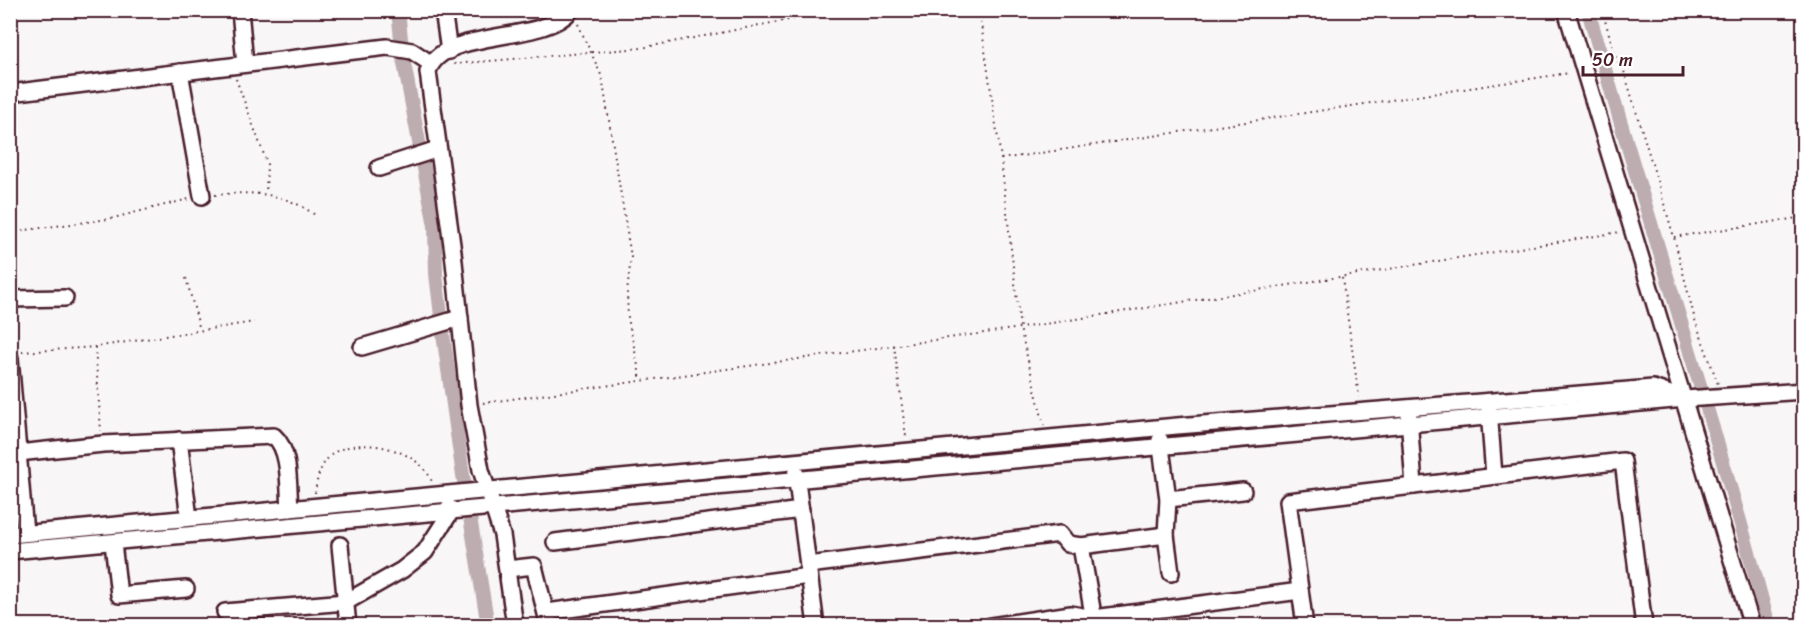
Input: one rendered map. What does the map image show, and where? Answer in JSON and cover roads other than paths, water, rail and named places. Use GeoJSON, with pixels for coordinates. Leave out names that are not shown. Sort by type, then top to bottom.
{"type":"FeatureCollection","features":[{"type":"Feature","properties":{"kind":"street"},"geometry":{"type":"LineString","coordinates":[[239,64],[240,10]]}},
{"type":"Feature","properties":{"kind":"street"},"geometry":{"type":"LineString","coordinates":[[443,10],[449,51]]}},
{"type":"Feature","properties":{"kind":"street"},"geometry":{"type":"LineString","coordinates":[[1566,10],[1752,626]]}},
{"type":"Feature","properties":{"kind":"street"},"geometry":{"type":"LineString","coordinates":[[430,63],[449,51],[467,44],[551,26],[573,16]]}},
{"type":"Feature","properties":{"kind":"street"},"geometry":{"type":"LineString","coordinates":[[10,93],[387,47],[412,51],[430,63]]}},
{"type":"Feature","properties":{"kind":"street"},"geometry":{"type":"LineString","coordinates":[[430,63],[429,91],[434,150],[455,320],[481,491],[495,509],[515,626]]}},
{"type":"Feature","properties":{"kind":"street"},"geometry":{"type":"LineString","coordinates":[[180,72],[202,196]]}},
{"type":"Feature","properties":{"kind":"street"},"geometry":{"type":"LineString","coordinates":[[379,168],[434,150]]}},
{"type":"Feature","properties":{"kind":"street"},"geometry":{"type":"LineString","coordinates":[[10,299],[65,298]]}},
{"type":"Feature","properties":{"kind":"street"},"geometry":{"type":"LineString","coordinates":[[362,347],[455,320]]}},
{"type":"Feature","properties":{"kind":"street"},"geometry":{"type":"LineString","coordinates":[[16,355],[18,534],[1159,428],[1489,401],[1653,388],[1685,399]]}},
{"type":"Feature","properties":{"kind":"street"},"geometry":{"type":"LineString","coordinates":[[10,551],[1161,449],[1685,399],[1803,391]]}},
{"type":"Feature","properties":{"kind":"street"},"geometry":{"type":"LineString","coordinates":[[1489,401],[1494,476]]}},
{"type":"Feature","properties":{"kind":"street"},"geometry":{"type":"LineString","coordinates":[[1408,408],[1414,486]]}},
{"type":"Feature","properties":{"kind":"street"},"geometry":{"type":"LineString","coordinates":[[1159,428],[1168,499],[1166,535],[1171,573]]}},
{"type":"Feature","properties":{"kind":"street"},"geometry":{"type":"LineString","coordinates":[[18,453],[103,444],[274,436],[280,442],[284,453],[290,509]]}},
{"type":"Feature","properties":{"kind":"street"},"geometry":{"type":"LineString","coordinates":[[180,440],[189,518]]}},
{"type":"Feature","properties":{"kind":"street"},"geometry":{"type":"LineString","coordinates":[[1305,626],[1288,501],[1623,461],[1644,626]]}},
{"type":"Feature","properties":{"kind":"street"},"geometry":{"type":"LineString","coordinates":[[794,463],[816,626]]}},
{"type":"Feature","properties":{"kind":"street"},"geometry":{"type":"LineString","coordinates":[[1168,499],[1243,491]]}},
{"type":"Feature","properties":{"kind":"street"},"geometry":{"type":"LineString","coordinates":[[446,495],[455,513]]}},
{"type":"Feature","properties":{"kind":"street"},"geometry":{"type":"LineString","coordinates":[[555,542],[801,510]]}},
{"type":"Feature","properties":{"kind":"street"},"geometry":{"type":"LineString","coordinates":[[225,612],[346,602],[402,570],[425,552],[455,513]]}},
{"type":"Feature","properties":{"kind":"street"},"geometry":{"type":"LineString","coordinates":[[507,569],[534,566],[548,619],[809,571],[1060,534],[1068,544],[1081,546],[1166,535]]}},
{"type":"Feature","properties":{"kind":"street"},"geometry":{"type":"LineString","coordinates":[[113,543],[119,595],[186,589]]}},
{"type":"Feature","properties":{"kind":"street"},"geometry":{"type":"LineString","coordinates":[[340,545],[348,626]]}},
{"type":"Feature","properties":{"kind":"street"},"geometry":{"type":"LineString","coordinates":[[1081,546],[1095,622]]}},
{"type":"Feature","properties":{"kind":"street"},"geometry":{"type":"LineString","coordinates":[[991,626],[1071,614],[1095,622],[1300,591]]}},
{"type":"Feature","properties":{"kind":"waterway"},"geometry":{"type":"LineString","coordinates":[[398,10],[403,58],[435,226],[436,274],[444,341],[488,626]]}},
{"type":"Feature","properties":{"kind":"waterway"},"geometry":{"type":"LineString","coordinates":[[1588,10],[1726,471],[1769,626]]}}]}
